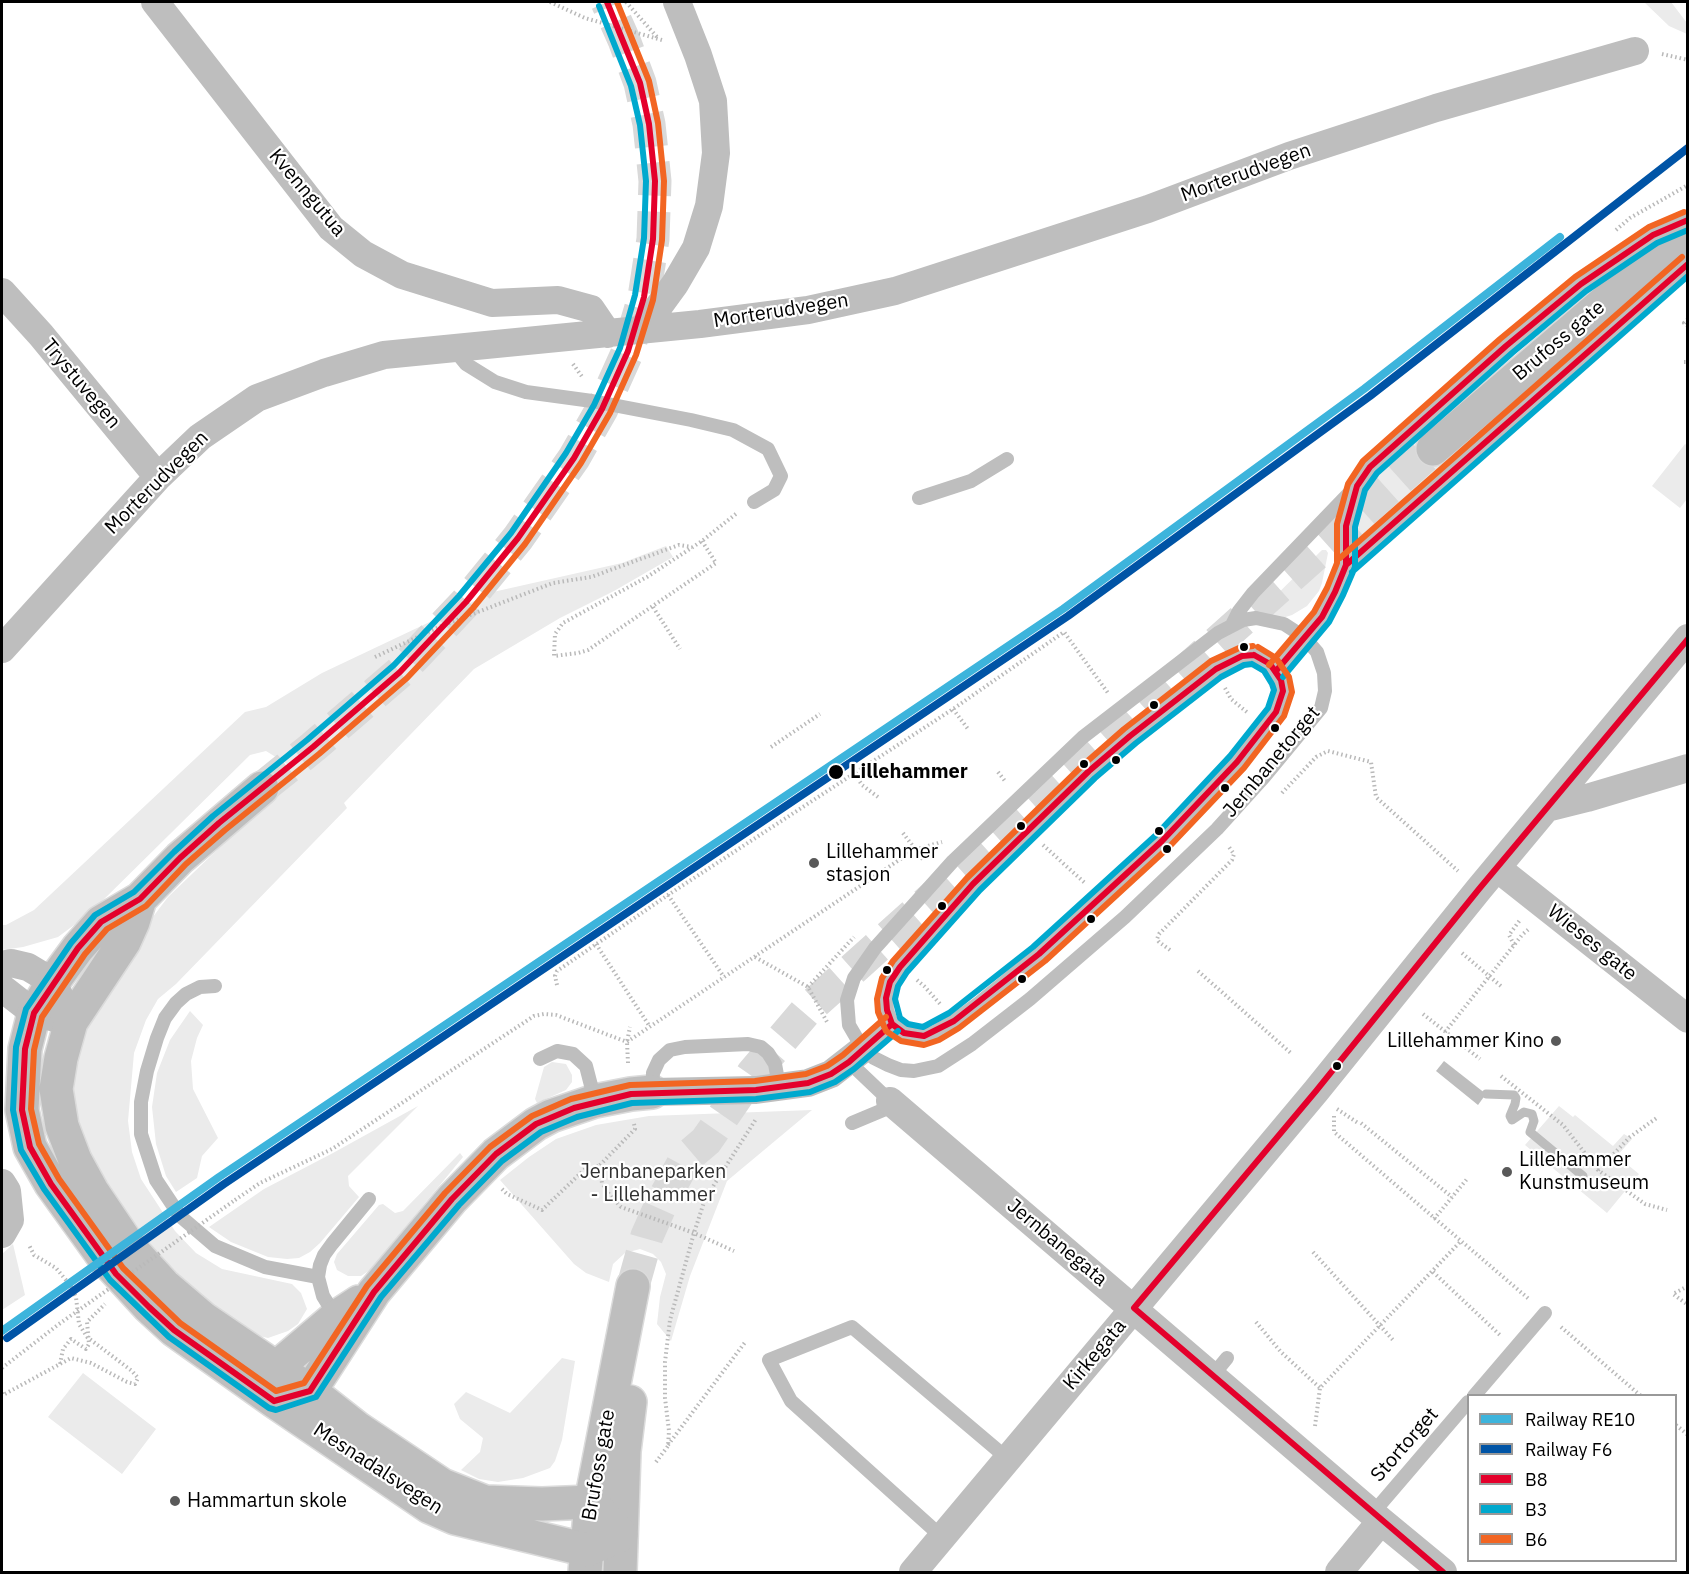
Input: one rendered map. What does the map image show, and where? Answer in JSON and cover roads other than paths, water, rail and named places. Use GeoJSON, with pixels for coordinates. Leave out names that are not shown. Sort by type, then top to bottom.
{"type":"FeatureCollection","features":[{"type":"Feature","properties":{"kind":"main road","name":"Brufoss gate"},"geometry":{"type":"LineString","coordinates":[[1433,448],[1614,294],[1688,238]]}},
{"type":"Feature","properties":{"kind":"main road","name":"Mesnadalsvegen"},"geometry":{"type":"LineString","coordinates":[[262,788],[180,858],[140,899],[101,922],[53,982],[34,1013],[26,1049],[22,1110],[30,1147],[51,1184],[116,1274],[174,1330],[430,1507],[455,1518],[586,1562]]}},
{"type":"Feature","properties":{"kind":"main road","name":"Mesnadalsvegen"},"geometry":{"type":"LineString","coordinates":[[140,899],[124,942],[71,1022],[61,1058],[57,1089],[62,1126],[75,1160],[92,1191],[131,1249],[164,1285],[204,1319],[310,1391],[357,1428],[441,1485],[485,1502],[542,1504],[591,1502]]}},
{"type":"Feature","properties":{"kind":"main road"},"geometry":{"type":"LineString","coordinates":[[341,1325],[310,1391],[274,1401],[276,1368],[341,1325],[388,1278],[452,1199],[496,1154],[536,1124],[551,1116],[596,1101],[652,1092]]}},
{"type":"Feature","properties":{"kind":"main road","name":"Brufoss gate"},"geometry":{"type":"LineString","coordinates":[[586,1562],[591,1502],[618,1358],[640,1288],[624,1451],[621,1535]]}},
{"type":"Feature","properties":{"kind":"main road"},"geometry":{"type":"LineString","coordinates":[[591,1502],[621,1535],[620,1572]]}},
{"type":"Feature","properties":{"kind":"main road"},"geometry":{"type":"LineString","coordinates":[[586,1562],[621,1535]]}},
{"type":"Feature","properties":{"kind":"street","name":"Kvenngutua"},"geometry":{"type":"LineString","coordinates":[[155,2],[331,228],[363,254],[402,275],[492,303],[558,300],[591,309],[608,333]]}},
{"type":"Feature","properties":{"kind":"street"},"geometry":{"type":"LineString","coordinates":[[643,328],[675,284],[696,248],[709,206],[716,153],[713,101],[677,2]]}},
{"type":"Feature","properties":{"kind":"street","name":"Morterudvegen"},"geometry":{"type":"LineString","coordinates":[[2,649],[158,477],[200,437],[257,398],[269,393],[384,355],[700,324],[808,310],[895,291],[1148,209],[1300,152],[1459,102],[1635,51]]}},
{"type":"Feature","properties":{"kind":"street","name":"Trystuvegen"},"geometry":{"type":"LineString","coordinates":[[2,292],[41,335],[158,477]]}},
{"type":"Feature","properties":{"kind":"street","name":"Kirkegata"},"geometry":{"type":"LineString","coordinates":[[913,1572],[1316,1091],[1688,638]]}},
{"type":"Feature","properties":{"kind":"street"},"geometry":{"type":"LineString","coordinates":[[1547,808],[1688,768]]}},
{"type":"Feature","properties":{"kind":"street","name":"Wieses gate"},"geometry":{"type":"LineString","coordinates":[[1497,868],[1688,1019]]}},
{"type":"Feature","properties":{"kind":"street"},"geometry":{"type":"LineString","coordinates":[[2,965],[11,963],[27,967],[53,982],[71,1022]]}},
{"type":"Feature","properties":{"kind":"street"},"geometry":{"type":"LineString","coordinates":[[2,988],[34,1013],[71,1022]]}},
{"type":"Feature","properties":{"kind":"street"},"geometry":{"type":"LineString","coordinates":[[652,1092],[756,1090],[808,1083],[831,1074],[856,1055]]}},
{"type":"Feature","properties":{"kind":"street","name":"Jernbanegata"},"geometry":{"type":"LineString","coordinates":[[892,1103],[1134,1308],[1220,1367],[1376,1518],[1443,1572]]}},
{"type":"Feature","properties":{"kind":"street"},"geometry":{"type":"LineString","coordinates":[[2,1183],[7,1191],[10,1220],[15,1236]]}},
{"type":"Feature","properties":{"kind":"street"},"geometry":{"type":"LineString","coordinates":[[1339,1572],[1376,1518]]}},
{"type":"Feature","properties":{"kind":"lane"},"geometry":{"type":"LineString","coordinates":[[1232,625],[1239,611],[1253,593],[1357,486],[1370,467],[1446,398],[1581,284],[1653,235],[1688,220]]}},
{"type":"Feature","properties":{"kind":"lane"},"geometry":{"type":"LineString","coordinates":[[1346,565],[1688,264]]}},
{"type":"Feature","properties":{"kind":"lane"},"geometry":{"type":"LineString","coordinates":[[453,348],[466,364],[495,382],[544,395],[592,401],[733,430],[768,449],[782,476],[774,490],[754,502]]}},
{"type":"Feature","properties":{"kind":"lane"},"geometry":{"type":"LineString","coordinates":[[920,498],[971,481],[1007,459]]}},
{"type":"Feature","properties":{"kind":"lane"},"geometry":{"type":"LineString","coordinates":[[1276,671],[1322,617],[1335,592],[1346,565],[1346,526],[1357,486]]}},
{"type":"Feature","properties":{"kind":"lane","name":"Jernbanetorget"},"geometry":{"type":"LineString","coordinates":[[1256,618],[1269,620],[1284,624],[1304,637],[1317,651],[1324,673],[1326,691],[1321,708],[1296,741],[1217,829],[1125,917],[980,1039],[938,1066],[914,1071],[901,1070],[874,1058],[856,1055],[849,1025],[847,1000],[854,978],[875,948],[953,861],[1083,737],[1203,643],[1232,625],[1256,618]]}},
{"type":"Feature","properties":{"kind":"lane"},"geometry":{"type":"LineString","coordinates":[[1254,655],[1270,664],[1276,671],[1283,691],[1276,712],[1268,725],[1201,801],[1145,857],[1039,954],[954,1021],[924,1036],[904,1033],[892,1024],[886,1010],[886,998],[890,982],[900,968],[973,884],[1073,786],[1216,669],[1242,656],[1254,655]]}},
{"type":"Feature","properties":{"kind":"lane"},"geometry":{"type":"LineString","coordinates":[[215,986],[200,987],[186,994],[165,1018],[157,1038],[141,1102],[141,1134],[156,1180],[180,1216],[214,1246],[265,1267],[318,1277]]}},
{"type":"Feature","properties":{"kind":"lane"},"geometry":{"type":"LineString","coordinates":[[852,1123],[892,1103],[856,1055],[892,1024]]}},
{"type":"Feature","properties":{"kind":"lane"},"geometry":{"type":"LineString","coordinates":[[652,1092],[653,1073],[659,1060],[670,1050],[685,1047],[748,1044],[761,1047],[768,1053],[775,1064],[779,1086]]}},
{"type":"Feature","properties":{"kind":"lane"},"geometry":{"type":"LineString","coordinates":[[540,1059],[557,1051],[573,1054],[586,1066],[596,1101]]}},
{"type":"Feature","properties":{"kind":"lane"},"geometry":{"type":"LineString","coordinates":[[341,1325],[323,1296],[318,1277],[324,1256],[369,1199]]}},
{"type":"Feature","properties":{"kind":"lane"},"geometry":{"type":"LineString","coordinates":[[1475,1394],[1545,1313]]}},
{"type":"Feature","properties":{"kind":"lane"},"geometry":{"type":"LineString","coordinates":[[942,1537],[791,1401],[769,1360],[852,1327],[1008,1459]]}},
{"type":"Feature","properties":{"kind":"lane","name":"Stortorget"},"geometry":{"type":"LineString","coordinates":[[1376,1518],[1467,1403]]}},
{"type":"Feature","properties":{"kind":"waterway"},"geometry":{"type":"LineString","coordinates":[[1486,1094],[1514,1095],[1515,1104],[1510,1116],[1512,1120],[1524,1112],[1532,1114],[1534,1121],[1530,1132],[1583,1176]]}},
{"type":"Feature","properties":{"kind":"tunnel"},"geometry":{"type":"LineString","coordinates":[[262,788],[400,672],[466,602],[518,538],[574,458],[602,409],[628,351],[644,297],[653,239],[655,181],[649,124],[640,83],[607,2]]}},
{"type":"Feature","properties":{"kind":"tunnel"},"geometry":{"type":"LineString","coordinates":[[633,1286],[647,1236],[686,1158],[706,1141],[753,1073],[807,1010],[1433,449]]}},
{"type":"Feature","properties":{"kind":"rail line","name":"F6"},"geometry":{"type":"LineString","coordinates":[[7,1338],[224,1184],[1068,616],[1370,396],[1688,148]]}},
{"type":"Feature","properties":{"kind":"rail line","name":"RE10"},"geometry":{"type":"LineString","coordinates":[[2,1331],[219,1177],[1063,609],[1364,389],[1560,237]]}},
{"type":"Feature","properties":{"kind":"place","name":"Lillehammer"},"geometry":{"type":"Point","coordinates":[836,772]}},
{"type":"Feature","properties":{"kind":"place","name":"Lillehammer stasjon"},"geometry":{"type":"Point","coordinates":[814,863]}},
{"type":"Feature","properties":{"kind":"place","name":"Lillehammer Kino"},"geometry":{"type":"Point","coordinates":[1556,1041]}},
{"type":"Feature","properties":{"kind":"place","name":"Lillehammer Kunstmuseum"},"geometry":{"type":"Point","coordinates":[1507,1172]}},
{"type":"Feature","properties":{"kind":"place","name":"Hammartun skole"},"geometry":{"type":"Point","coordinates":[175,1501]}},
{"type":"Feature","properties":{"kind":"park label","name":"Jernbaneparken - Lillehammer"},"geometry":{"type":"Point","coordinates":[653,1184]}}]}
